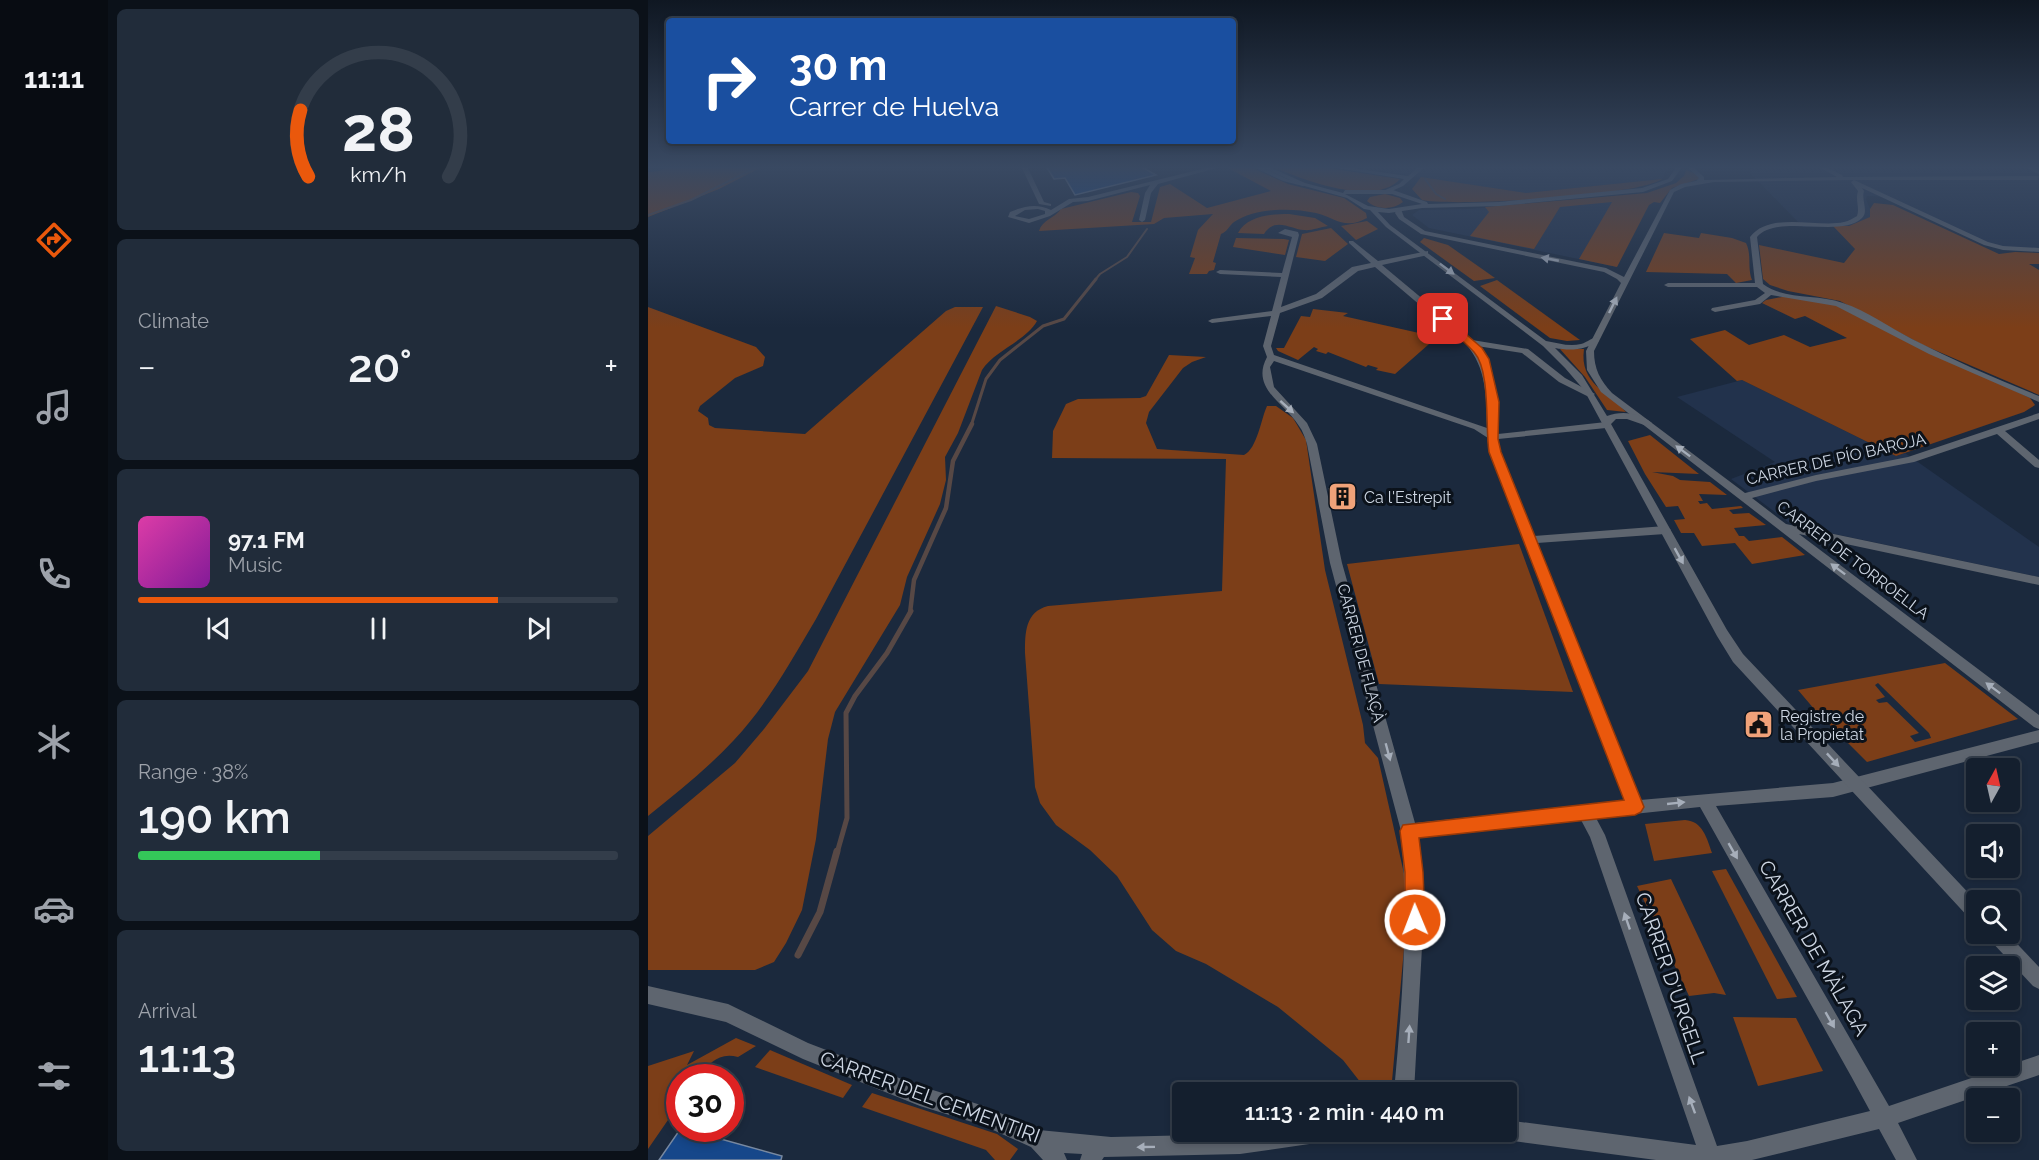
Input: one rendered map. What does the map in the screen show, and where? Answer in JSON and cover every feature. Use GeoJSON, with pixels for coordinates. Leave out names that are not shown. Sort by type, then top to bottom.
{"type":"FeatureCollection","features":[{"type":"Feature","properties":{"kind":"street"},"geometry":{"type":"LineString","coordinates":[[1381,220],[1538,338],[1565,362],[1590,394],[1738,658],[1966,902]]}},
{"type":"Feature","properties":{"kind":"street"},"geometry":{"type":"LineString","coordinates":[[1404,220],[1419,231],[1430,234],[1606,270],[1620,277],[1624,282]]}},
{"type":"Feature","properties":{"kind":"street","name":"CARRER DE TORROELLA"},"geometry":{"type":"LineString","coordinates":[[1657,220],[1590,351],[1589,361],[1594,378],[1609,395],[2039,723]]}},
{"type":"Feature","properties":{"kind":"street"},"geometry":{"type":"LineString","coordinates":[[1759,285],[1753,237],[1759,230],[1789,224],[1846,224],[1855,220]]}},
{"type":"Feature","properties":{"kind":"street"},"geometry":{"type":"LineString","coordinates":[[1937,220],[1994,247],[2039,250]]}},
{"type":"Feature","properties":{"kind":"street"},"geometry":{"type":"LineString","coordinates":[[1413,244],[1410,238],[1413,236],[1430,234]]}},
{"type":"Feature","properties":{"kind":"street","name":"CARRER DE FLAÇÀ"},"geometry":{"type":"LineString","coordinates":[[1296,235],[1268,346],[1268,352],[1272,357],[1266,367],[1270,388],[1304,425],[1312,444],[1336,563],[1409,831],[1414,872],[1415,944],[1405,1082]]}},
{"type":"Feature","properties":{"kind":"street"},"geometry":{"type":"LineString","coordinates":[[1351,242],[1478,351],[1486,367],[1493,402],[1492,437],[1495,452],[1635,807]]}},
{"type":"Feature","properties":{"kind":"street"},"geometry":{"type":"LineString","coordinates":[[1212,321],[1255,316],[1278,310],[1319,296],[1355,269],[1425,253]]}},
{"type":"Feature","properties":{"kind":"street"},"geometry":{"type":"LineString","coordinates":[[1220,272],[1286,275]]}},
{"type":"Feature","properties":{"kind":"street"},"geometry":{"type":"LineString","coordinates":[[1668,285],[1759,285],[1771,292],[1827,300],[1845,306],[1916,344],[2039,399]]}},
{"type":"Feature","properties":{"kind":"street"},"geometry":{"type":"LineString","coordinates":[[1715,310],[1757,302],[1771,292]]}},
{"type":"Feature","properties":{"kind":"street"},"geometry":{"type":"LineString","coordinates":[[1538,338],[1567,348],[1584,346],[1596,339]]}},
{"type":"Feature","properties":{"kind":"street"},"geometry":{"type":"LineString","coordinates":[[1469,342],[1525,351],[1562,381],[1590,394]]}},
{"type":"Feature","properties":{"kind":"street"},"geometry":{"type":"LineString","coordinates":[[1272,357],[1476,427],[1486,431],[1492,437]]}},
{"type":"Feature","properties":{"kind":"street","name":"CARRER DE TORROELLA"},"geometry":{"type":"LineString","coordinates":[[1606,424],[1608,419],[1618,415],[1647,423]]}},
{"type":"Feature","properties":{"kind":"street","name":"CARRER DE PÍO BAROJA"},"geometry":{"type":"LineString","coordinates":[[1743,497],[1816,478],[1910,460],[2039,416]]}},
{"type":"Feature","properties":{"kind":"street"},"geometry":{"type":"LineString","coordinates":[[1492,437],[1606,424]]}},
{"type":"Feature","properties":{"kind":"street"},"geometry":{"type":"LineString","coordinates":[[1997,429],[2039,465]]}},
{"type":"Feature","properties":{"kind":"street"},"geometry":{"type":"LineString","coordinates":[[1778,524],[1815,535],[2039,582]]}},
{"type":"Feature","properties":{"kind":"street"},"geometry":{"type":"LineString","coordinates":[[1530,540],[1665,530]]}},
{"type":"Feature","properties":{"kind":"street"},"geometry":{"type":"LineString","coordinates":[[1409,831],[1704,800],[1833,790],[2039,736]]}},
{"type":"Feature","properties":{"kind":"street","name":"CARRER DE MÀLAGA"},"geometry":{"type":"LineString","coordinates":[[1704,800],[1907,1160]]}},
{"type":"Feature","properties":{"kind":"street","name":"CARRER D'URGELL"},"geometry":{"type":"LineString","coordinates":[[1585,812],[1597,835],[1712,1158]]}},
{"type":"Feature","properties":{"kind":"street"},"geometry":{"type":"LineString","coordinates":[[2005,944],[2039,980]]}},
{"type":"Feature","properties":{"kind":"street","name":"CARRER DEL CEMENTIRI"},"geometry":{"type":"LineString","coordinates":[[648,995],[728,1013],[803,1050],[920,1096],[984,1116],[1038,1140],[1095,1153],[1254,1142]]}},
{"type":"Feature","properties":{"kind":"street"},"geometry":{"type":"LineString","coordinates":[[1517,1131],[1712,1158],[1884,1119],[2039,1065]]}},
{"type":"Feature","properties":{"kind":"street"},"geometry":{"type":"LineString","coordinates":[[1038,1140],[1057,1160]]}},
{"type":"Feature","properties":{"kind":"shaded area"},"geometry":{"type":"Polygon","coordinates":[[[1048,220],[1151,222],[1160,220],[1154,224],[1039,231],[1048,220]]]}},
{"type":"Feature","properties":{"kind":"shaded area"},"geometry":{"type":"Polygon","coordinates":[[[1207,220],[1237,220],[1221,234],[1213,262],[1216,263],[1214,270],[1207,274],[1189,274],[1195,258],[1190,257],[1198,230],[1207,220]]]}},
{"type":"Feature","properties":{"kind":"shaded area"},"geometry":{"type":"Polygon","coordinates":[[[1253,220],[1318,220],[1328,226],[1307,230],[1278,225],[1268,229],[1264,234],[1238,233],[1253,220]]]}},
{"type":"Feature","properties":{"kind":"shaded area"},"geometry":{"type":"Polygon","coordinates":[[[1336,220],[1361,220],[1352,223],[1336,220]]]}},
{"type":"Feature","properties":{"kind":"shaded area"},"geometry":{"type":"Polygon","coordinates":[[[1419,220],[1621,220],[1617,267],[1429,228],[1419,220]]]}},
{"type":"Feature","properties":{"kind":"shaded area"},"geometry":{"type":"Polygon","coordinates":[[[1483,220],[1552,220],[1534,249],[1470,236],[1483,220]]]}},
{"type":"Feature","properties":{"kind":"shaded area"},"geometry":{"type":"Polygon","coordinates":[[[1602,220],[1641,220],[1617,267],[1579,259],[1602,220]]]}},
{"type":"Feature","properties":{"kind":"shaded area"},"geometry":{"type":"Polygon","coordinates":[[[1796,220],[1865,220],[1849,226],[1803,227],[1796,220]]]}},
{"type":"Feature","properties":{"kind":"shaded area"},"geometry":{"type":"Polygon","coordinates":[[[1863,220],[1926,220],[1999,254],[2039,253],[2039,264],[2029,264],[2039,270],[2039,395],[1923,345],[1840,301],[1788,291],[1770,285],[1763,279],[1759,245],[1844,263],[1855,249],[1833,226],[1849,226],[1863,220]]]}},
{"type":"Feature","properties":{"kind":"shaded area"},"geometry":{"type":"Polygon","coordinates":[[[1938,220],[2039,220],[2039,250],[1994,247],[1938,220]]]}},
{"type":"Feature","properties":{"kind":"shaded area"},"geometry":{"type":"Polygon","coordinates":[[[1367,221],[1378,229],[1356,240],[1341,226],[1367,221]]]}},
{"type":"Feature","properties":{"kind":"shaded area"},"geometry":{"type":"Polygon","coordinates":[[[1331,228],[1348,244],[1325,261],[1296,257],[1302,234],[1331,228]]]}},
{"type":"Feature","properties":{"kind":"shaded area"},"geometry":{"type":"Polygon","coordinates":[[[1664,233],[1699,238],[1701,233],[1732,238],[1746,243],[1752,280],[1736,283],[1727,274],[1646,272],[1664,233]]]}},
{"type":"Feature","properties":{"kind":"shaded area"},"geometry":{"type":"Polygon","coordinates":[[[1236,238],[1289,240],[1285,255],[1233,247],[1236,238]]]}},
{"type":"Feature","properties":{"kind":"shaded area"},"geometry":{"type":"Polygon","coordinates":[[[1424,238],[1448,245],[1495,278],[1474,281],[1420,242],[1424,238]]]}},
{"type":"Feature","properties":{"kind":"shaded area"},"geometry":{"type":"Polygon","coordinates":[[[1497,280],[1580,340],[1567,341],[1550,338],[1480,286],[1497,280]]]}},
{"type":"Feature","properties":{"kind":"shaded area"},"geometry":{"type":"Polygon","coordinates":[[[1787,296],[1827,300],[2030,398],[2035,405],[2024,412],[1896,456],[1742,380],[1737,381],[1690,339],[1725,330],[1749,345],[1784,335],[1810,347],[1847,338],[1805,316],[1795,319],[1762,303],[1766,300],[1787,296]]]}},
{"type":"Feature","properties":{"kind":"shaded area"},"geometry":{"type":"Polygon","coordinates":[[[996,306],[1037,321],[1026,334],[995,357],[982,370],[958,433],[945,457],[946,480],[940,504],[907,577],[900,605],[835,712],[828,739],[816,839],[802,910],[786,943],[774,962],[755,970],[648,970],[648,836],[735,763],[808,671],[996,306]]]}},
{"type":"Feature","properties":{"kind":"shaded area"},"geometry":{"type":"Polygon","coordinates":[[[648,307],[756,347],[765,357],[763,366],[735,378],[700,406],[698,411],[708,418],[709,425],[715,428],[805,434],[946,311],[955,307],[983,307],[816,619],[778,682],[746,726],[724,750],[648,816],[648,307]]]}},
{"type":"Feature","properties":{"kind":"shaded area"},"geometry":{"type":"Polygon","coordinates":[[[1313,309],[1348,313],[1343,316],[1437,337],[1395,374],[1376,370],[1378,368],[1368,365],[1366,367],[1328,352],[1326,354],[1316,351],[1318,349],[1314,347],[1298,360],[1278,351],[1276,348],[1284,348],[1301,316],[1310,317],[1313,309]]]}},
{"type":"Feature","properties":{"kind":"shaded area"},"geometry":{"type":"Polygon","coordinates":[[[1560,349],[1584,349],[1586,371],[1591,379],[1626,412],[1607,410],[1585,377],[1560,349]]]}},
{"type":"Feature","properties":{"kind":"shaded area"},"geometry":{"type":"Polygon","coordinates":[[[1169,355],[1206,357],[1183,368],[1149,412],[1146,423],[1157,449],[1244,455],[1252,447],[1267,406],[1276,406],[1293,418],[1306,440],[1325,570],[1363,725],[1365,743],[1378,758],[1405,878],[1406,927],[1392,1082],[1360,1082],[1343,1060],[1278,1007],[1206,964],[1176,951],[1152,930],[1117,876],[1090,850],[1056,825],[1040,803],[1035,787],[1025,653],[1026,631],[1035,613],[1048,606],[1222,591],[1226,459],[1052,458],[1053,431],[1066,404],[1078,399],[1146,396],[1169,355]]]}},
{"type":"Feature","properties":{"kind":"shaded area"},"geometry":{"type":"Polygon","coordinates":[[[1742,380],[1896,456],[1905,453],[2039,547],[2039,577],[1792,525],[1731,479],[1775,462],[1677,397],[1742,380]]]}},
{"type":"Feature","properties":{"kind":"shaded area"},"geometry":{"type":"Polygon","coordinates":[[[1650,435],[1699,474],[1652,472],[1673,476],[1680,480],[1710,482],[1727,495],[1699,494],[1703,501],[1698,501],[1700,504],[1707,503],[1712,509],[1741,506],[1743,508],[1729,510],[1733,514],[1749,513],[1766,525],[1734,528],[1739,536],[1744,536],[1749,541],[1782,537],[1805,555],[1752,564],[1735,543],[1702,546],[1694,533],[1681,533],[1674,520],[1685,519],[1678,506],[1666,507],[1628,441],[1650,435]]]}},
{"type":"Feature","properties":{"kind":"shaded area"},"geometry":{"type":"Polygon","coordinates":[[[1519,544],[1573,692],[1379,684],[1347,564],[1519,544]]]}},
{"type":"Feature","properties":{"kind":"shaded area"},"geometry":{"type":"Polygon","coordinates":[[[1945,663],[2018,719],[1867,762],[1798,690],[1945,663]],[[1878,683],[1875,685],[1885,697],[1876,700],[1879,703],[1887,702],[1919,733],[1910,736],[1915,742],[1931,738],[1929,733],[1878,683]]]}},
{"type":"Feature","properties":{"kind":"shaded area"},"geometry":{"type":"Polygon","coordinates":[[[1685,820],[1700,827],[1712,853],[1654,861],[1645,824],[1685,820]]]}},
{"type":"Feature","properties":{"kind":"shaded area"},"geometry":{"type":"Polygon","coordinates":[[[1726,869],[1797,997],[1777,999],[1712,871],[1726,869]]]}},
{"type":"Feature","properties":{"kind":"shaded area"},"geometry":{"type":"Polygon","coordinates":[[[1671,879],[1726,995],[1714,993],[1689,996],[1637,886],[1671,879]]]}},
{"type":"Feature","properties":{"kind":"shaded area"},"geometry":{"type":"Polygon","coordinates":[[[1733,1017],[1796,1018],[1823,1071],[1758,1086],[1733,1017]]]}},
{"type":"Feature","properties":{"kind":"shaded area"},"geometry":{"type":"Polygon","coordinates":[[[736,1038],[756,1046],[738,1057],[720,1057],[710,1064],[689,1064],[736,1038]]]}},
{"type":"Feature","properties":{"kind":"shaded area"},"geometry":{"type":"Polygon","coordinates":[[[770,1050],[852,1085],[843,1098],[755,1067],[770,1050]]]}},
{"type":"Feature","properties":{"kind":"shaded area"},"geometry":{"type":"Polygon","coordinates":[[[694,1051],[688,1064],[666,1064],[666,1123],[648,1149],[648,1066],[694,1051]]]}},
{"type":"Feature","properties":{"kind":"shaded area"},"geometry":{"type":"Polygon","coordinates":[[[872,1093],[997,1134],[1018,1149],[1010,1160],[995,1160],[986,1150],[862,1107],[872,1093]]]}},
{"type":"Feature","properties":{"kind":"building","name":"Ca l'Estrepit"},"geometry":{"type":"Polygon","coordinates":[[[1352,487],[1356,501],[1332,503],[1329,489],[1352,487]]]}},
{"type":"Feature","properties":{"kind":"building"},"geometry":{"type":"Polygon","coordinates":[[[671,1142],[732,1142],[782,1156],[781,1160],[659,1160],[671,1142]]]}},
{"type":"Feature","properties":{"kind":"waterway"},"geometry":{"type":"LineString","coordinates":[[1095,280],[1100,274],[1127,257],[1147,229]]}},
{"type":"Feature","properties":{"kind":"waterway"},"geometry":{"type":"LineString","coordinates":[[971,426],[986,379],[1000,360],[1043,326],[1064,319],[1096,279]]}},
{"type":"Feature","properties":{"kind":"waterway"},"geometry":{"type":"LineString","coordinates":[[910,613],[914,580],[946,508],[953,461],[971,426]]}},
{"type":"Feature","properties":{"kind":"waterway"},"geometry":{"type":"LineString","coordinates":[[837,853],[847,818],[846,713],[855,696],[887,653],[910,613]]}},
{"type":"Feature","properties":{"kind":"waterway"},"geometry":{"type":"LineString","coordinates":[[798,955],[820,912],[837,851]]}},
{"type":"Feature","properties":{"kind":"place","name":"Ca l'Estrepit"},"geometry":{"type":"Point","coordinates":[1343,497]}},
{"type":"Feature","properties":{"kind":"place","name":"Registre de la Propietat"},"geometry":{"type":"Point","coordinates":[1759,725]}},
{"type":"Feature","properties":{"kind":"route"},"geometry":{"type":"LineString","coordinates":[[1415,920],[1414,872],[1409,831],[1635,807],[1495,452],[1492,439],[1493,402],[1484,359],[1443,319]]}}]}
